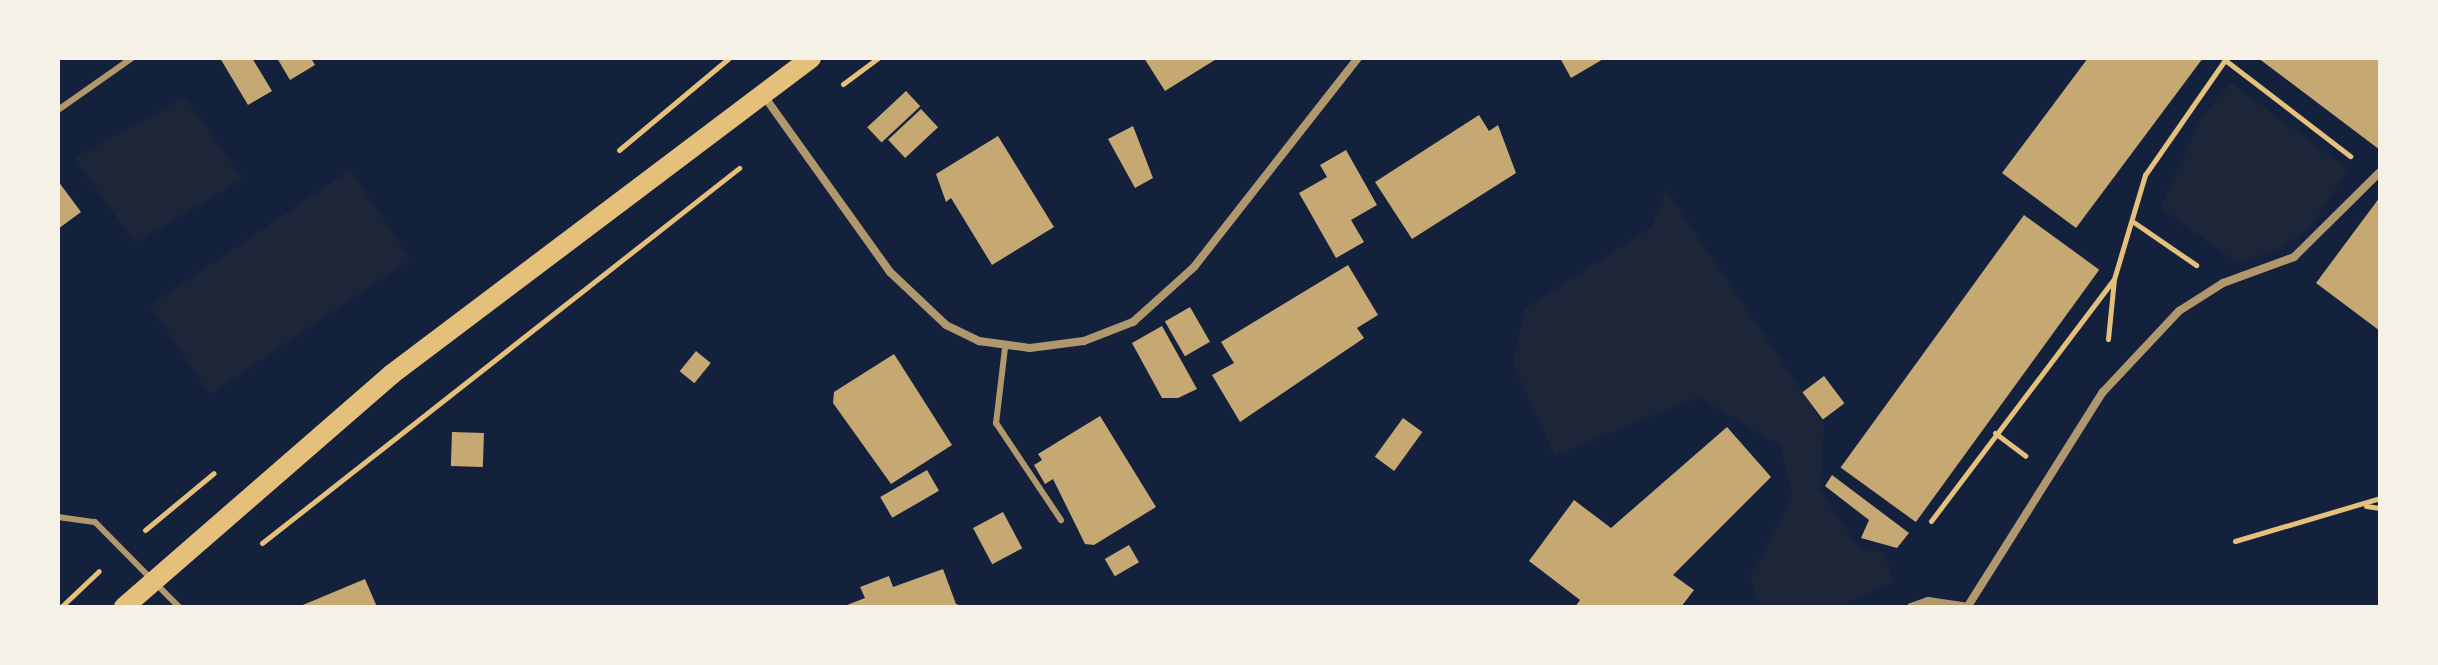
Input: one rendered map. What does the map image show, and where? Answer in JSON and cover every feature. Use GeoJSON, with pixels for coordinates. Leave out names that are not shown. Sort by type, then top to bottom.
{"type":"FeatureCollection","features":[{"type":"Feature","properties":{"kind":"main road"},"geometry":{"type":"LineString","coordinates":[[124,607],[154,577],[392,374],[811,58]]}},
{"type":"Feature","properties":{"kind":"street"},"geometry":{"type":"LineString","coordinates":[[762,92],[890,272],[946,325],[1005,348],[1084,341],[1133,322],[1194,267],[1358,58]]}},
{"type":"Feature","properties":{"kind":"street"},"geometry":{"type":"LineString","coordinates":[[1911,607],[1928,601],[1968,607],[2103,392],[2179,311],[2223,283],[2294,257],[2377,173]]}},
{"type":"Feature","properties":{"kind":"lane"},"geometry":{"type":"LineString","coordinates":[[58,110],[132,58]]}},
{"type":"Feature","properties":{"kind":"lane"},"geometry":{"type":"LineString","coordinates":[[1005,348],[996,423],[1061,520]]}},
{"type":"Feature","properties":{"kind":"lane"},"geometry":{"type":"LineString","coordinates":[[58,517],[95,522],[154,577],[179,607]]}},
{"type":"Feature","properties":{"kind":"path"},"geometry":{"type":"LineString","coordinates":[[831,92],[878,58]]}},
{"type":"Feature","properties":{"kind":"path"},"geometry":{"type":"LineString","coordinates":[[2103,392],[2114,279],[2145,175],[2225,60],[2377,173]]}},
{"type":"Feature","properties":{"kind":"path"},"geometry":{"type":"LineString","coordinates":[[255,548],[739,168]]}},
{"type":"Feature","properties":{"kind":"path"},"geometry":{"type":"LineString","coordinates":[[2132,221],[2223,283]]}},
{"type":"Feature","properties":{"kind":"path"},"geometry":{"type":"LineString","coordinates":[[1931,521],[2114,279]]}},
{"type":"Feature","properties":{"kind":"path"},"geometry":{"type":"LineString","coordinates":[[2235,541],[2365,505],[2380,498]]}},
{"type":"Feature","properties":{"kind":"path"},"geometry":{"type":"LineString","coordinates":[[2365,505],[2380,508]]}},
{"type":"Feature","properties":{"kind":"shaded area"},"geometry":{"type":"Polygon","coordinates":[[[2231,83],[2349,170],[2307,230],[2277,251],[2237,262],[2160,208],[2202,116],[2231,83]]]}},
{"type":"Feature","properties":{"kind":"shaded area"},"geometry":{"type":"Polygon","coordinates":[[[185,97],[243,179],[135,243],[74,158],[185,97]]]}},
{"type":"Feature","properties":{"kind":"shaded area"},"geometry":{"type":"Polygon","coordinates":[[[350,170],[410,260],[210,395],[149,305],[350,170]]]}},
{"type":"Feature","properties":{"kind":"shaded area"},"geometry":{"type":"Polygon","coordinates":[[[1666,190],[1824,424],[1820,489],[1859,548],[1884,553],[1894,581],[1840,607],[1769,607],[1757,600],[1750,577],[1792,496],[1781,446],[1698,397],[1555,456],[1513,364],[1525,309],[1651,227],[1666,190]]]}},
{"type":"Feature","properties":{"kind":"building"},"geometry":{"type":"Polygon","coordinates":[[[220,58],[252,58],[272,91],[248,105],[220,58]]]}},
{"type":"Feature","properties":{"kind":"building"},"geometry":{"type":"Polygon","coordinates":[[[277,58],[311,58],[315,65],[290,80],[277,58]]]}},
{"type":"Feature","properties":{"kind":"building"},"geometry":{"type":"Polygon","coordinates":[[[1144,58],[1218,58],[1165,91],[1144,58]]]}},
{"type":"Feature","properties":{"kind":"building"},"geometry":{"type":"Polygon","coordinates":[[[1560,58],[1605,58],[1571,78],[1560,58]]]}},
{"type":"Feature","properties":{"kind":"building"},"geometry":{"type":"Polygon","coordinates":[[[2088,58],[2203,58],[2076,228],[2002,173],[2088,58]]]}},
{"type":"Feature","properties":{"kind":"building"},"geometry":{"type":"Polygon","coordinates":[[[2258,58],[2380,58],[2380,150],[2258,58]]]}},
{"type":"Feature","properties":{"kind":"building"},"geometry":{"type":"Polygon","coordinates":[[[906,91],[920,106],[882,143],[867,127],[906,91]]]}},
{"type":"Feature","properties":{"kind":"building"},"geometry":{"type":"Polygon","coordinates":[[[921,109],[938,127],[905,158],[888,140],[921,109]]]}},
{"type":"Feature","properties":{"kind":"building"},"geometry":{"type":"Polygon","coordinates":[[[1479,115],[1489,131],[1498,125],[1516,173],[1412,239],[1375,182],[1479,115]]]}},
{"type":"Feature","properties":{"kind":"building"},"geometry":{"type":"Polygon","coordinates":[[[1133,126],[1153,178],[1135,188],[1108,139],[1133,126]]]}},
{"type":"Feature","properties":{"kind":"building"},"geometry":{"type":"Polygon","coordinates":[[[998,136],[1054,227],[992,265],[951,198],[946,202],[936,174],[998,136]]]}},
{"type":"Feature","properties":{"kind":"building"},"geometry":{"type":"Polygon","coordinates":[[[1346,150],[1377,205],[1351,220],[1364,242],[1336,258],[1299,193],[1327,177],[1320,165],[1346,150]]]}},
{"type":"Feature","properties":{"kind":"building"},"geometry":{"type":"Polygon","coordinates":[[[58,181],[81,212],[58,229],[58,181]]]}},
{"type":"Feature","properties":{"kind":"building"},"geometry":{"type":"Polygon","coordinates":[[[2380,197],[2380,331],[2316,283],[2380,197]]]}},
{"type":"Feature","properties":{"kind":"building"},"geometry":{"type":"Polygon","coordinates":[[[2024,215],[2099,270],[1916,522],[1841,467],[2024,215]]]}},
{"type":"Feature","properties":{"kind":"building"},"geometry":{"type":"Polygon","coordinates":[[[1348,265],[1378,315],[1357,328],[1364,338],[1240,422],[1212,375],[1234,363],[1221,342],[1348,265]]]}},
{"type":"Feature","properties":{"kind":"building"},"geometry":{"type":"Polygon","coordinates":[[[1190,307],[1210,342],[1185,356],[1165,322],[1190,307]]]}},
{"type":"Feature","properties":{"kind":"building"},"geometry":{"type":"Polygon","coordinates":[[[1162,326],[1197,389],[1178,398],[1162,398],[1132,343],[1162,326]]]}},
{"type":"Feature","properties":{"kind":"building"},"geometry":{"type":"Polygon","coordinates":[[[696,351],[711,363],[694,383],[680,371],[696,351]]]}},
{"type":"Feature","properties":{"kind":"building"},"geometry":{"type":"Polygon","coordinates":[[[894,354],[952,445],[891,484],[833,403],[834,392],[894,354]]]}},
{"type":"Feature","properties":{"kind":"building"},"geometry":{"type":"Polygon","coordinates":[[[1824,376],[1844,403],[1823,419],[1802,392],[1824,376]]]}},
{"type":"Feature","properties":{"kind":"building"},"geometry":{"type":"Polygon","coordinates":[[[1100,416],[1156,507],[1094,545],[1085,544],[1053,479],[1045,484],[1034,465],[1042,460],[1038,454],[1100,416]]]}},
{"type":"Feature","properties":{"kind":"building"},"geometry":{"type":"Polygon","coordinates":[[[1403,418],[1422,432],[1394,471],[1375,457],[1403,418]]]}},
{"type":"Feature","properties":{"kind":"building"},"geometry":{"type":"Polygon","coordinates":[[[1727,427],[1771,477],[1673,575],[1694,590],[1681,607],[1575,607],[1580,600],[1529,561],[1574,500],[1611,528],[1727,427]]]}},
{"type":"Feature","properties":{"kind":"building"},"geometry":{"type":"Polygon","coordinates":[[[452,432],[484,433],[483,467],[451,466],[452,432]]]}},
{"type":"Feature","properties":{"kind":"building"},"geometry":{"type":"Polygon","coordinates":[[[927,470],[939,491],[892,518],[880,497],[927,470]]]}},
{"type":"Feature","properties":{"kind":"building"},"geometry":{"type":"Polygon","coordinates":[[[1832,475],[1909,533],[1897,548],[1861,538],[1869,520],[1825,486],[1832,475]]]}},
{"type":"Feature","properties":{"kind":"building"},"geometry":{"type":"Polygon","coordinates":[[[1003,512],[1022,548],[992,564],[973,528],[1003,512]]]}},
{"type":"Feature","properties":{"kind":"building"},"geometry":{"type":"Polygon","coordinates":[[[1129,545],[1139,562],[1115,576],[1105,559],[1129,545]]]}},
{"type":"Feature","properties":{"kind":"building"},"geometry":{"type":"Polygon","coordinates":[[[943,569],[956,604],[965,607],[842,607],[865,598],[860,587],[889,576],[893,587],[943,569]]]}},
{"type":"Feature","properties":{"kind":"building"},"geometry":{"type":"Polygon","coordinates":[[[365,579],[377,607],[298,607],[365,579]]]}}]}
